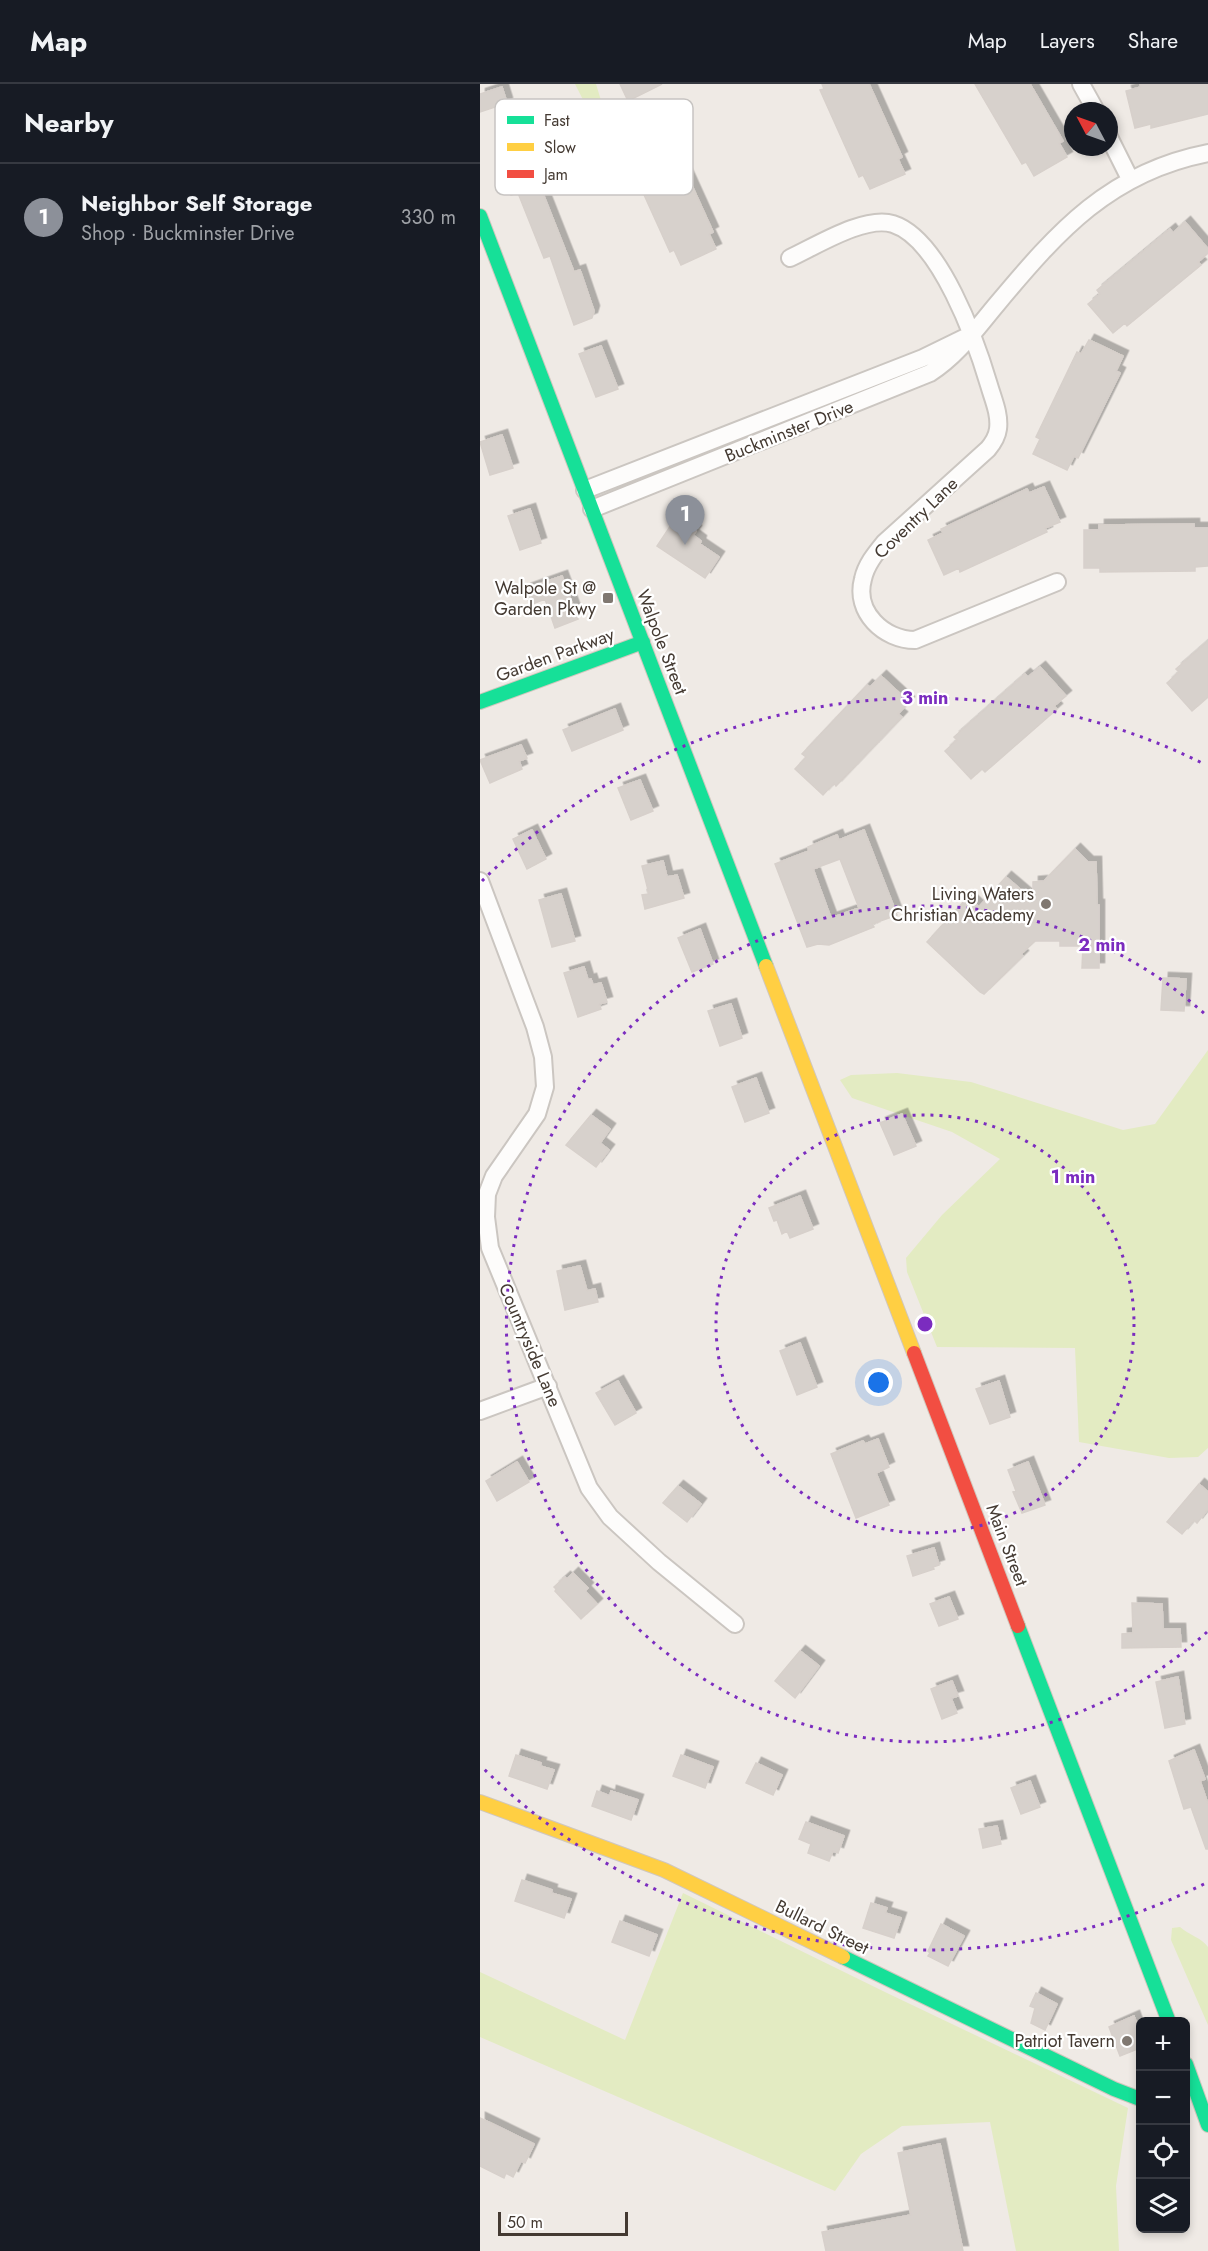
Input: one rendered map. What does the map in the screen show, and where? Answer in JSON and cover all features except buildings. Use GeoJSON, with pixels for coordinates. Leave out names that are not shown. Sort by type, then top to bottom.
{"type":"FeatureCollection","features":[{"type":"Feature","properties":{"kind":"main road","name":"Walpole Street"},"geometry":{"type":"LineString","coordinates":[[480,216],[811,1081]]}},
{"type":"Feature","properties":{"kind":"main road","name":"Garden Parkway"},"geometry":{"type":"LineString","coordinates":[[480,702],[643,642]]}},
{"type":"Feature","properties":{"kind":"main road","name":"Main Street"},"geometry":{"type":"LineString","coordinates":[[811,1081],[1167,2017]]}},
{"type":"Feature","properties":{"kind":"main road","name":"Bullard Street"},"geometry":{"type":"LineString","coordinates":[[480,1802],[664,1870],[1114,2089],[1136,2097]]}},
{"type":"Feature","properties":{"kind":"main road"},"geometry":{"type":"LineString","coordinates":[[1188,2071],[1205,2105],[1208,2125]]}},
{"type":"Feature","properties":{"kind":"main road"},"geometry":{"type":"LineString","coordinates":[[1190,2106],[1205,2105]]}},
{"type":"Feature","properties":{"kind":"street"},"geometry":{"type":"LineString","coordinates":[[1082,84],[1091,102]]}},
{"type":"Feature","properties":{"kind":"street","name":"Buckminster Drive"},"geometry":{"type":"LineString","coordinates":[[592,509],[911,382],[944,364],[958,352],[1026,269],[1069,224],[1103,196],[1131,179],[1162,166],[1208,153]]}},
{"type":"Feature","properties":{"kind":"street"},"geometry":{"type":"LineString","coordinates":[[1118,154],[1131,179]]}},
{"type":"Feature","properties":{"kind":"street","name":"Coventry Lane"},"geometry":{"type":"LineString","coordinates":[[790,258],[856,228],[874,223],[892,224],[907,231],[931,256],[958,302],[973,333],[998,416],[995,440],[980,457],[884,543],[875,555],[862,580],[861,593],[870,617],[890,635],[902,640],[915,640],[1057,582]]}},
{"type":"Feature","properties":{"kind":"street","name":"Buckminster Drive"},"geometry":{"type":"LineString","coordinates":[[585,490],[923,358],[973,333]]}},
{"type":"Feature","properties":{"kind":"street","name":"Countryside Lane"},"geometry":{"type":"LineString","coordinates":[[480,881],[535,1027],[543,1057],[544,1087],[537,1114],[494,1176],[487,1194],[486,1217],[490,1248],[589,1488],[610,1517],[659,1562],[735,1624]]}},
{"type":"Feature","properties":{"kind":"street"},"geometry":{"type":"LineString","coordinates":[[480,1411],[548,1386]]}},
{"type":"Feature","properties":{"kind":"green space"},"geometry":{"type":"Polygon","coordinates":[[[575,84],[596,84],[601,99],[583,99],[575,84]]]}},
{"type":"Feature","properties":{"kind":"green space"},"geometry":{"type":"Polygon","coordinates":[[[1208,1050],[1208,1448],[1198,1457],[1169,1458],[1079,1442],[1075,1348],[937,1347],[907,1272],[906,1258],[942,1215],[1000,1159],[952,1132],[852,1098],[840,1080],[851,1075],[897,1073],[971,1082],[1123,1130],[1155,1124],[1208,1050]]]}},
{"type":"Feature","properties":{"kind":"green space"},"geometry":{"type":"Polygon","coordinates":[[[683,1893],[1128,2108],[1116,2186],[1119,2251],[1016,2251],[990,2122],[902,2126],[861,2154],[835,2191],[480,2037],[480,1972],[625,2040],[683,1893]]]}},
{"type":"Feature","properties":{"kind":"green space"},"geometry":{"type":"Polygon","coordinates":[[[1180,1927],[1208,1947],[1208,2025],[1171,1940],[1172,1928],[1180,1927]]]}},
{"type":"Feature","properties":{"kind":"traffic: fast"},"geometry":{"type":"LineString","coordinates":[[480,216],[766,966]]}},
{"type":"Feature","properties":{"kind":"traffic: fast"},"geometry":{"type":"LineString","coordinates":[[480,702],[643,642]]}},
{"type":"Feature","properties":{"kind":"traffic: fast"},"geometry":{"type":"LineString","coordinates":[[1018,1626],[1167,2017]]}},
{"type":"Feature","properties":{"kind":"traffic: fast"},"geometry":{"type":"LineString","coordinates":[[843,1957],[1114,2089],[1136,2097]]}},
{"type":"Feature","properties":{"kind":"traffic: fast"},"geometry":{"type":"LineString","coordinates":[[1189,2071],[1208,2125]]}},
{"type":"Feature","properties":{"kind":"traffic: slow"},"geometry":{"type":"LineString","coordinates":[[766,966],[914,1353]]}},
{"type":"Feature","properties":{"kind":"traffic: slow"},"geometry":{"type":"LineString","coordinates":[[480,1802],[664,1870],[843,1957]]}},
{"type":"Feature","properties":{"kind":"traffic: jam"},"geometry":{"type":"LineString","coordinates":[[914,1353],[1018,1626]]}},
{"type":"Feature","properties":{"kind":"place","name":"Neighbor Self Storage"},"geometry":{"type":"Point","coordinates":[685,545]}},
{"type":"Feature","properties":{"kind":"place","name":"Walpole St @ Garden Pkwy"},"geometry":{"type":"Point","coordinates":[608,598]}},
{"type":"Feature","properties":{"kind":"place","name":"Living Waters Christian Academy"},"geometry":{"type":"Point","coordinates":[1046,904]}},
{"type":"Feature","properties":{"kind":"place","name":"Patriot Tavern"},"geometry":{"type":"Point","coordinates":[1127,2041]}}]}
